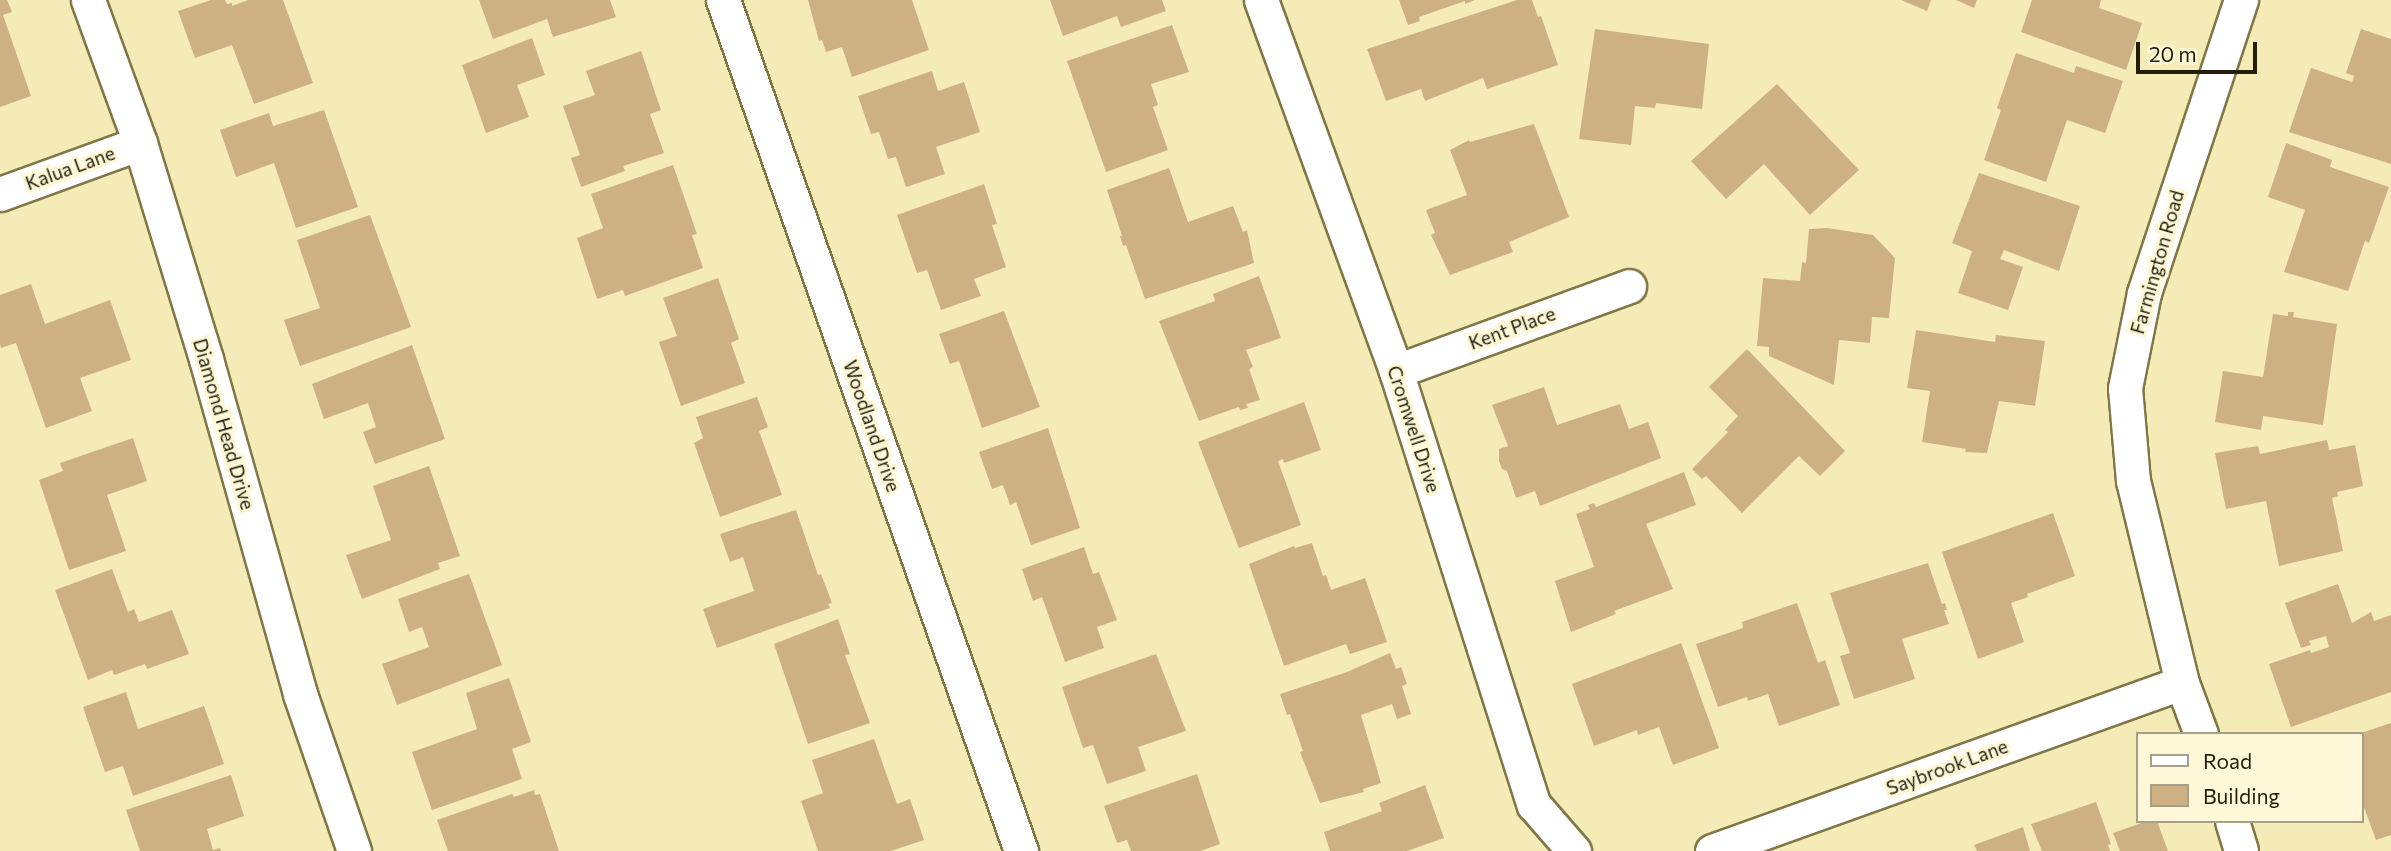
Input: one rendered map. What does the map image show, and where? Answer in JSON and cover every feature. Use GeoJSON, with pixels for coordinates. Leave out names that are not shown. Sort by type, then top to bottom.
{"type":"FeatureCollection","features":[{"type":"Feature","properties":{"kind":"street","name":"Diamond Head Drive"},"geometry":{"type":"LineString","coordinates":[[88,0],[140,143],[206,359],[300,694],[354,851]]}},
{"type":"Feature","properties":{"kind":"street","name":"Woodland Drive"},"geometry":{"type":"LineString","coordinates":[[723,0],[1021,851]]}},
{"type":"Feature","properties":{"kind":"street","name":"Cromwell Drive"},"geometry":{"type":"LineString","coordinates":[[1261,0],[1396,371],[1534,805],[1574,851]]}},
{"type":"Feature","properties":{"kind":"street","name":"Farmington Road"},"geometry":{"type":"LineString","coordinates":[[2200,732],[2182,683],[2133,481],[2125,387],[2144,293],[2241,0]]}},
{"type":"Feature","properties":{"kind":"street","name":"Kalua Lane"},"geometry":{"type":"LineString","coordinates":[[0,194],[140,143]]}},
{"type":"Feature","properties":{"kind":"street","name":"Kent Place"},"geometry":{"type":"LineString","coordinates":[[1396,371],[1629,286]]}},
{"type":"Feature","properties":{"kind":"street","name":"Saybrook Lane"},"geometry":{"type":"LineString","coordinates":[[1712,851],[2182,683]]}},
{"type":"Feature","properties":{"kind":"street"},"geometry":{"type":"LineString","coordinates":[[2233,823],[2241,851]]}},
{"type":"Feature","properties":{"kind":"building"},"geometry":{"type":"Polygon","coordinates":[[[0,0],[7,0],[12,12],[3,15],[31,96],[0,107],[0,0]]]}},
{"type":"Feature","properties":{"kind":"building"},"geometry":{"type":"Polygon","coordinates":[[[211,0],[225,0],[227,4],[232,3],[232,6],[248,0],[283,0],[313,83],[254,104],[232,45],[195,58],[178,11],[211,0]]]}},
{"type":"Feature","properties":{"kind":"building"},"geometry":{"type":"Polygon","coordinates":[[[479,0],[610,0],[616,17],[553,37],[547,19],[493,39],[479,0]]]}},
{"type":"Feature","properties":{"kind":"building"},"geometry":{"type":"Polygon","coordinates":[[[808,0],[912,0],[929,50],[852,77],[842,47],[826,52],[822,40],[819,41],[808,0]]]}},
{"type":"Feature","properties":{"kind":"building"},"geometry":{"type":"Polygon","coordinates":[[[1050,0],[1162,0],[1166,11],[1121,27],[1117,16],[1063,36],[1050,0]]]}},
{"type":"Feature","properties":{"kind":"building"},"geometry":{"type":"Polygon","coordinates":[[[1399,0],[1475,0],[1419,17],[1420,21],[1408,25],[1399,0]]]}},
{"type":"Feature","properties":{"kind":"building"},"geometry":{"type":"Polygon","coordinates":[[[1517,0],[1532,0],[1538,17],[1541,16],[1558,65],[1487,89],[1483,78],[1425,101],[1421,89],[1386,101],[1367,49],[1517,0]]]}},
{"type":"Feature","properties":{"kind":"building"},"geometry":{"type":"Polygon","coordinates":[[[1901,0],[1931,0],[1927,11],[1901,0]]]}},
{"type":"Feature","properties":{"kind":"building"},"geometry":{"type":"Polygon","coordinates":[[[1956,0],[1977,0],[1974,8],[1956,0]]]}},
{"type":"Feature","properties":{"kind":"building"},"geometry":{"type":"Polygon","coordinates":[[[2032,0],[2101,0],[2099,8],[2142,23],[2126,70],[2021,32],[2032,0]]]}},
{"type":"Feature","properties":{"kind":"building"},"geometry":{"type":"Polygon","coordinates":[[[1172,25],[1189,72],[1151,84],[1158,105],[1153,107],[1168,150],[1106,172],[1067,61],[1172,25]]]}},
{"type":"Feature","properties":{"kind":"building"},"geometry":{"type":"Polygon","coordinates":[[[1595,29],[1709,44],[1702,109],[1656,103],[1655,108],[1635,106],[1631,145],[1579,139],[1595,29]]]}},
{"type":"Feature","properties":{"kind":"building"},"geometry":{"type":"Polygon","coordinates":[[[2361,29],[2391,39],[2391,164],[2289,132],[2311,68],[2352,82],[2354,76],[2346,73],[2361,29]]]}},
{"type":"Feature","properties":{"kind":"building"},"geometry":{"type":"Polygon","coordinates":[[[532,38],[545,75],[517,85],[529,117],[486,133],[462,65],[532,38]]]}},
{"type":"Feature","properties":{"kind":"building"},"geometry":{"type":"Polygon","coordinates":[[[641,51],[661,110],[650,114],[664,153],[623,166],[625,171],[581,187],[571,158],[580,155],[563,106],[595,95],[586,71],[641,51]]]}},
{"type":"Feature","properties":{"kind":"building"},"geometry":{"type":"Polygon","coordinates":[[[2016,53],[2074,73],[2076,66],[2123,81],[2105,133],[2067,120],[2046,182],[1984,160],[2001,110],[1997,108],[2016,53]]]}},
{"type":"Feature","properties":{"kind":"building"},"geometry":{"type":"Polygon","coordinates":[[[932,71],[938,91],[964,82],[980,132],[936,147],[945,174],[906,187],[896,157],[888,159],[879,132],[871,134],[858,96],[932,71]]]}},
{"type":"Feature","properties":{"kind":"building"},"geometry":{"type":"Polygon","coordinates":[[[1777,84],[1859,170],[1810,215],[1764,164],[1726,199],[1691,161],[1777,84]]]}},
{"type":"Feature","properties":{"kind":"building"},"geometry":{"type":"Polygon","coordinates":[[[324,110],[358,207],[296,228],[274,163],[236,177],[220,130],[269,113],[273,126],[324,110]]]}},
{"type":"Feature","properties":{"kind":"building"},"geometry":{"type":"Polygon","coordinates":[[[1534,124],[1569,217],[1509,242],[1513,252],[1450,275],[1431,235],[1435,233],[1426,210],[1467,195],[1450,150],[1469,140],[1470,142],[1534,124]]]}},
{"type":"Feature","properties":{"kind":"building"},"geometry":{"type":"Polygon","coordinates":[[[2286,143],[2332,160],[2330,167],[2389,187],[2369,243],[2365,241],[2348,291],[2284,272],[2305,210],[2268,197],[2286,143]]]}},
{"type":"Feature","properties":{"kind":"building"},"geometry":{"type":"Polygon","coordinates":[[[673,165],[697,234],[692,235],[703,268],[625,296],[623,290],[597,299],[577,238],[603,228],[591,194],[673,165]]]}},
{"type":"Feature","properties":{"kind":"building"},"geometry":{"type":"Polygon","coordinates":[[[1169,168],[1188,222],[1233,206],[1243,232],[1247,230],[1254,263],[1145,299],[1126,245],[1123,246],[1107,190],[1169,168]]]}},
{"type":"Feature","properties":{"kind":"building"},"geometry":{"type":"Polygon","coordinates":[[[1979,173],[2080,206],[2059,271],[2004,250],[2000,259],[2023,267],[2008,310],[1958,293],[1972,251],[1952,243],[1979,173]]]}},
{"type":"Feature","properties":{"kind":"building"},"geometry":{"type":"Polygon","coordinates":[[[984,184],[997,224],[992,225],[1006,267],[974,279],[981,296],[941,310],[927,270],[917,273],[897,215],[984,184]]]}},
{"type":"Feature","properties":{"kind":"building"},"geometry":{"type":"Polygon","coordinates":[[[370,215],[411,327],[300,366],[284,320],[320,308],[297,240],[370,215]]]}},
{"type":"Feature","properties":{"kind":"building"},"geometry":{"type":"Polygon","coordinates":[[[1827,228],[1873,235],[1895,258],[1889,318],[1872,317],[1870,343],[1839,340],[1834,385],[1769,356],[1769,347],[1757,346],[1763,278],[1800,281],[1802,262],[1806,263],[1809,229],[1827,228]]]}},
{"type":"Feature","properties":{"kind":"building"},"geometry":{"type":"Polygon","coordinates":[[[1259,276],[1281,338],[1246,350],[1253,367],[1249,369],[1260,400],[1246,404],[1248,408],[1240,410],[1239,407],[1199,421],[1159,321],[1215,301],[1213,294],[1259,276]]]}},
{"type":"Feature","properties":{"kind":"building"},"geometry":{"type":"Polygon","coordinates":[[[718,278],[739,339],[731,343],[745,383],[681,406],[659,342],[677,336],[663,298],[718,278]]]}},
{"type":"Feature","properties":{"kind":"building"},"geometry":{"type":"Polygon","coordinates":[[[31,284],[45,324],[110,300],[131,360],[80,378],[92,411],[46,428],[16,343],[1,348],[0,344],[0,295],[31,284]]]}},
{"type":"Feature","properties":{"kind":"building"},"geometry":{"type":"Polygon","coordinates":[[[1004,311],[1040,407],[982,428],[959,361],[950,364],[939,334],[1004,311]]]}},
{"type":"Feature","properties":{"kind":"building"},"geometry":{"type":"Polygon","coordinates":[[[2288,312],[2294,312],[2293,317],[2337,324],[2323,425],[2263,416],[2261,430],[2215,422],[2223,371],[2263,377],[2273,314],[2288,316],[2288,312]]]}},
{"type":"Feature","properties":{"kind":"building"},"geometry":{"type":"Polygon","coordinates":[[[1916,330],[1995,342],[1996,335],[2045,341],[2035,406],[1999,401],[1987,453],[1965,452],[1966,449],[1922,442],[1930,391],[1907,388],[1916,330]]]}},
{"type":"Feature","properties":{"kind":"building"},"geometry":{"type":"Polygon","coordinates":[[[412,345],[445,439],[375,464],[363,432],[376,427],[368,403],[324,419],[312,384],[412,345]]]}},
{"type":"Feature","properties":{"kind":"building"},"geometry":{"type":"Polygon","coordinates":[[[1747,349],[1845,451],[1820,476],[1799,456],[1742,513],[1706,476],[1702,479],[1692,469],[1728,432],[1725,430],[1738,416],[1709,387],[1747,349]]]}},
{"type":"Feature","properties":{"kind":"building"},"geometry":{"type":"Polygon","coordinates":[[[1544,387],[1557,425],[1620,404],[1629,429],[1648,422],[1661,458],[1540,506],[1535,491],[1516,498],[1507,471],[1502,469],[1499,461],[1499,449],[1508,446],[1492,405],[1544,387]]]}},
{"type":"Feature","properties":{"kind":"building"},"geometry":{"type":"Polygon","coordinates":[[[757,397],[768,427],[759,431],[782,495],[720,517],[694,443],[703,438],[696,417],[757,397]]]}},
{"type":"Feature","properties":{"kind":"building"},"geometry":{"type":"Polygon","coordinates":[[[1304,402],[1321,450],[1284,463],[1283,459],[1278,461],[1301,525],[1239,548],[1198,442],[1304,402]]]}},
{"type":"Feature","properties":{"kind":"building"},"geometry":{"type":"Polygon","coordinates":[[[1048,428],[1080,528],[1031,545],[1016,502],[1010,505],[1003,485],[992,489],[979,452],[1048,428]]]}},
{"type":"Feature","properties":{"kind":"building"},"geometry":{"type":"Polygon","coordinates":[[[133,438],[147,481],[107,495],[126,551],[69,570],[39,480],[63,471],[60,463],[133,438]]]}},
{"type":"Feature","properties":{"kind":"building"},"geometry":{"type":"Polygon","coordinates":[[[2327,440],[2329,450],[2355,445],[2363,486],[2337,492],[2338,496],[2332,498],[2343,551],[2279,566],[2266,501],[2226,509],[2215,453],[2258,446],[2260,454],[2327,440]]]}},
{"type":"Feature","properties":{"kind":"building"},"geometry":{"type":"Polygon","coordinates":[[[429,466],[460,556],[438,563],[440,569],[362,599],[346,555],[391,540],[373,486],[429,466]]]}},
{"type":"Feature","properties":{"kind":"building"},"geometry":{"type":"Polygon","coordinates":[[[1684,472],[1696,505],[1646,524],[1673,589],[1614,611],[1616,614],[1571,632],[1555,581],[1594,567],[1576,514],[1590,509],[1588,505],[1594,503],[1596,507],[1684,472]]]}},
{"type":"Feature","properties":{"kind":"building"},"geometry":{"type":"Polygon","coordinates":[[[796,510],[818,575],[821,574],[832,603],[828,604],[830,608],[717,648],[703,609],[754,591],[743,557],[730,562],[720,534],[796,510]]]}},
{"type":"Feature","properties":{"kind":"building"},"geometry":{"type":"Polygon","coordinates":[[[2053,513],[2075,576],[2011,603],[2024,642],[1978,659],[1942,552],[2053,513]]]}},
{"type":"Feature","properties":{"kind":"building"},"geometry":{"type":"Polygon","coordinates":[[[1312,543],[1323,576],[1326,575],[1331,590],[1365,578],[1387,642],[1350,654],[1346,644],[1284,666],[1249,564],[1294,546],[1295,548],[1312,543]]]}},
{"type":"Feature","properties":{"kind":"building"},"geometry":{"type":"Polygon","coordinates":[[[1084,547],[1093,574],[1099,572],[1117,620],[1097,627],[1104,648],[1065,662],[1042,597],[1033,601],[1022,569],[1084,547]]]}},
{"type":"Feature","properties":{"kind":"building"},"geometry":{"type":"Polygon","coordinates":[[[1928,563],[1942,604],[1945,603],[1947,610],[1944,610],[1949,624],[1902,639],[1915,679],[1854,699],[1840,656],[1850,653],[1830,593],[1928,563]]]}},
{"type":"Feature","properties":{"kind":"building"},"geometry":{"type":"Polygon","coordinates":[[[112,569],[128,612],[134,609],[139,622],[172,610],[189,654],[147,669],[145,664],[114,675],[112,670],[88,680],[55,590],[112,569]]]}},
{"type":"Feature","properties":{"kind":"building"},"geometry":{"type":"Polygon","coordinates":[[[469,574],[502,665],[397,705],[382,664],[429,647],[422,627],[409,632],[398,599],[469,574]]]}},
{"type":"Feature","properties":{"kind":"building"},"geometry":{"type":"Polygon","coordinates":[[[2338,584],[2352,623],[2371,612],[2374,621],[2391,615],[2391,692],[2291,727],[2269,664],[2310,650],[2311,653],[2329,647],[2326,636],[2309,641],[2311,645],[2301,648],[2285,603],[2338,584]]]}},
{"type":"Feature","properties":{"kind":"building"},"geometry":{"type":"Polygon","coordinates":[[[1797,603],[1818,663],[1825,660],[1840,705],[1779,726],[1768,694],[1748,701],[1747,697],[1718,707],[1696,644],[1743,628],[1742,622],[1797,603]]]}},
{"type":"Feature","properties":{"kind":"building"},"geometry":{"type":"Polygon","coordinates":[[[838,619],[850,654],[845,655],[870,723],[808,744],[774,644],[838,619]]]}},
{"type":"Feature","properties":{"kind":"building"},"geometry":{"type":"Polygon","coordinates":[[[1681,643],[1719,748],[1673,765],[1659,727],[1638,735],[1637,730],[1594,746],[1572,684],[1681,643]]]}},
{"type":"Feature","properties":{"kind":"building"},"geometry":{"type":"Polygon","coordinates":[[[1390,653],[1396,669],[1401,667],[1407,684],[1402,686],[1411,714],[1397,719],[1392,704],[1361,715],[1381,783],[1363,789],[1364,792],[1320,803],[1300,752],[1303,751],[1290,714],[1287,715],[1280,694],[1347,672],[1390,653]]]}},
{"type":"Feature","properties":{"kind":"building"},"geometry":{"type":"Polygon","coordinates":[[[1156,654],[1186,731],[1138,747],[1146,771],[1107,784],[1093,745],[1083,748],[1062,687],[1156,654]]]}},
{"type":"Feature","properties":{"kind":"building"},"geometry":{"type":"Polygon","coordinates":[[[509,678],[531,742],[512,749],[522,779],[432,810],[412,752],[477,729],[466,693],[509,678]]]}},
{"type":"Feature","properties":{"kind":"building"},"geometry":{"type":"Polygon","coordinates":[[[126,692],[138,729],[204,706],[224,764],[133,796],[123,766],[105,772],[83,707],[126,692]]]}},
{"type":"Feature","properties":{"kind":"building"},"geometry":{"type":"Polygon","coordinates":[[[2391,723],[2391,835],[2376,840],[2363,804],[2363,732],[2391,723]]]}},
{"type":"Feature","properties":{"kind":"building"},"geometry":{"type":"Polygon","coordinates":[[[874,739],[897,804],[910,799],[924,840],[891,851],[818,851],[801,801],[823,793],[812,760],[874,739]]]}},
{"type":"Feature","properties":{"kind":"building"},"geometry":{"type":"Polygon","coordinates":[[[1197,774],[1220,844],[1200,851],[1131,851],[1127,840],[1117,843],[1104,806],[1197,774]]]}},
{"type":"Feature","properties":{"kind":"building"},"geometry":{"type":"Polygon","coordinates":[[[231,775],[244,816],[207,829],[213,850],[220,848],[221,851],[140,851],[126,810],[231,775]]]}},
{"type":"Feature","properties":{"kind":"building"},"geometry":{"type":"Polygon","coordinates":[[[1425,785],[1444,838],[1407,851],[1330,851],[1324,832],[1382,811],[1379,803],[1425,785]]]}},
{"type":"Feature","properties":{"kind":"building"},"geometry":{"type":"Polygon","coordinates":[[[534,790],[535,795],[540,794],[559,851],[448,851],[437,820],[512,794],[514,797],[534,790]]]}},
{"type":"Feature","properties":{"kind":"building"},"geometry":{"type":"Polygon","coordinates":[[[2096,802],[2111,844],[2108,845],[2110,851],[2042,851],[2031,824],[2096,802]]]}},
{"type":"Feature","properties":{"kind":"building"},"geometry":{"type":"Polygon","coordinates":[[[2141,823],[2158,823],[2168,851],[2120,851],[2113,833],[2141,823]]]}},
{"type":"Feature","properties":{"kind":"building"},"geometry":{"type":"Polygon","coordinates":[[[2023,827],[2030,851],[1977,851],[1974,845],[2023,827]]]}}]}
